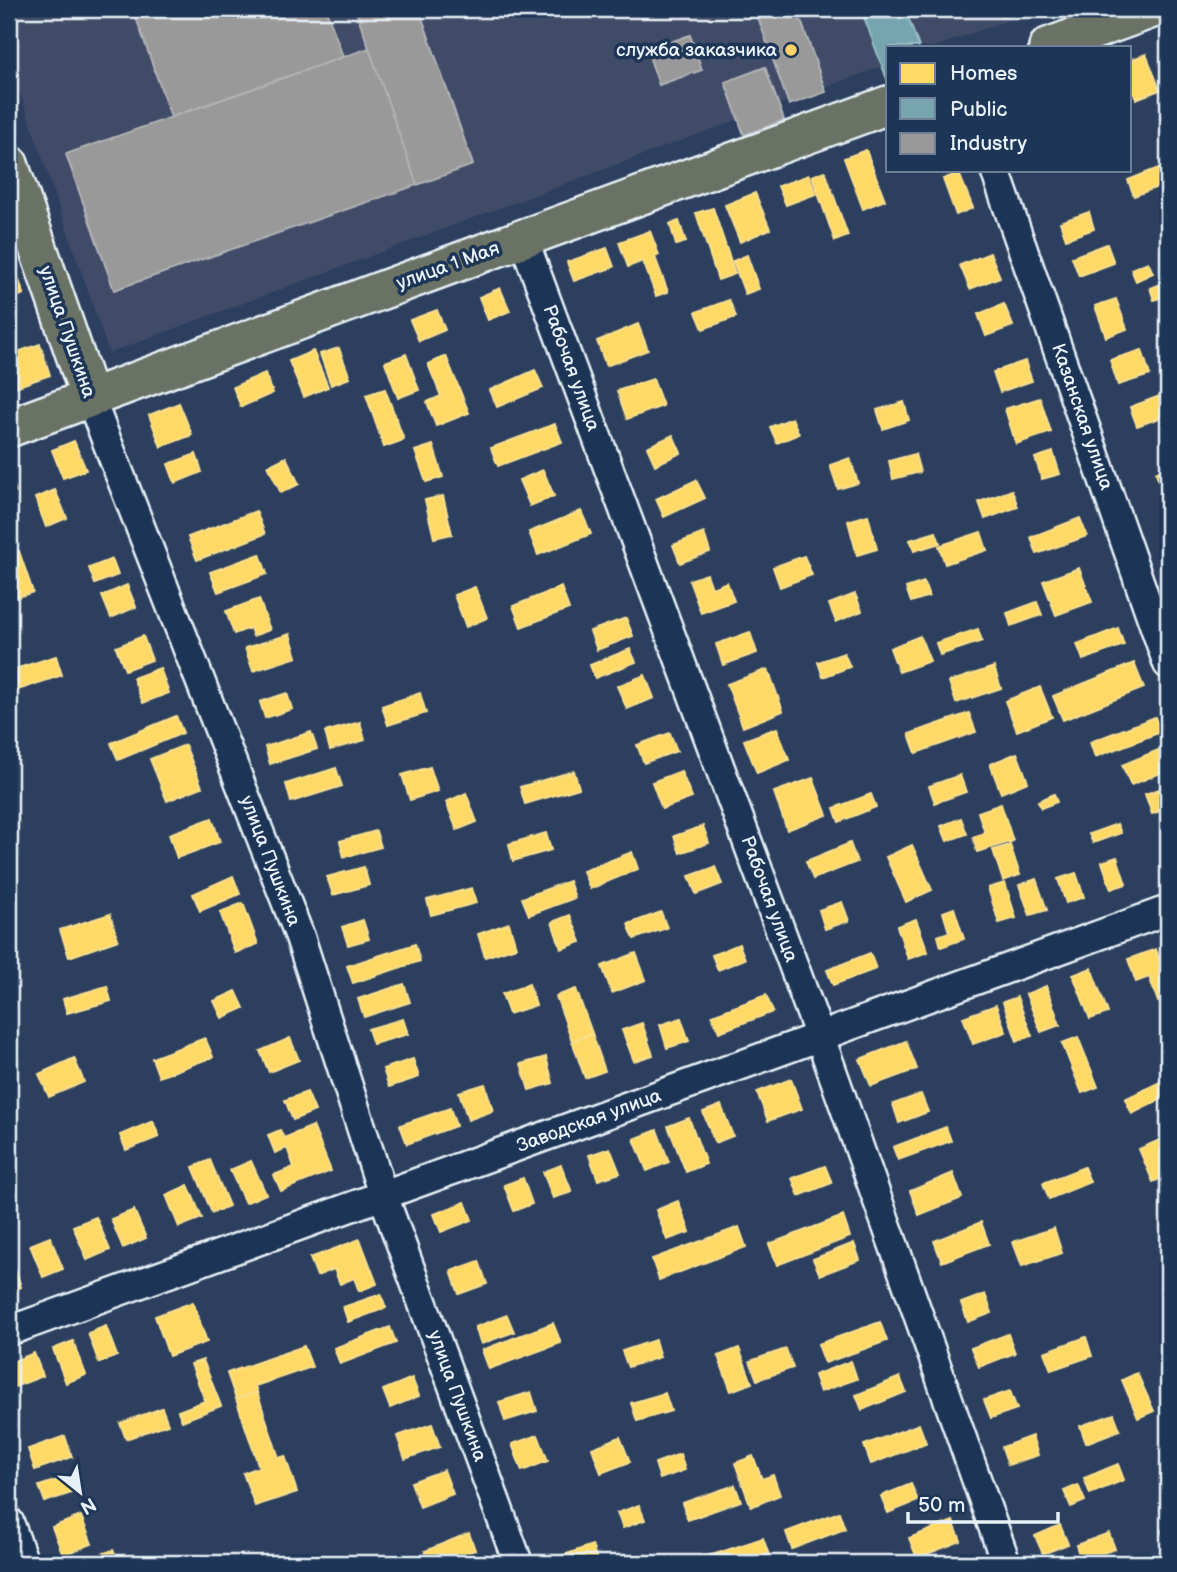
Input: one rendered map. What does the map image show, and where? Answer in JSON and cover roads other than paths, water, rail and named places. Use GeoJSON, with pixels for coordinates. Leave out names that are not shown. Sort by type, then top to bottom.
{"type":"FeatureCollection","features":[{"type":"Feature","properties":{"kind":"main road"},"geometry":{"type":"LineString","coordinates":[[1051,46],[1152,9]]}},
{"type":"Feature","properties":{"kind":"main road","name":"улица 1 Мая"},"geometry":{"type":"LineString","coordinates":[[9,428],[886,106]]}},
{"type":"Feature","properties":{"kind":"main road","name":"улица Пушкина"},"geometry":{"type":"LineString","coordinates":[[9,164],[90,398]]}},
{"type":"Feature","properties":{"kind":"street","name":"Казанская улица"},"geometry":{"type":"LineString","coordinates":[[996,172],[1168,664]]}},
{"type":"Feature","properties":{"kind":"street","name":"Рабочая улица"},"geometry":{"type":"LineString","coordinates":[[523,238],[820,1037],[1006,1563]]}},
{"type":"Feature","properties":{"kind":"street","name":"улица Пушкина"},"geometry":{"type":"LineString","coordinates":[[90,398],[300,937],[383,1195],[518,1563]]}},
{"type":"Feature","properties":{"kind":"street","name":"Заводская улица"},"geometry":{"type":"LineString","coordinates":[[9,1331],[1168,910]]}},
{"type":"Feature","properties":{"kind":"street"},"geometry":{"type":"LineString","coordinates":[[9,1522],[23,1563]]}},
{"type":"Feature","properties":{"kind":"place","name":"служба заказчика"},"geometry":{"type":"Point","coordinates":[791,50]}}]}
